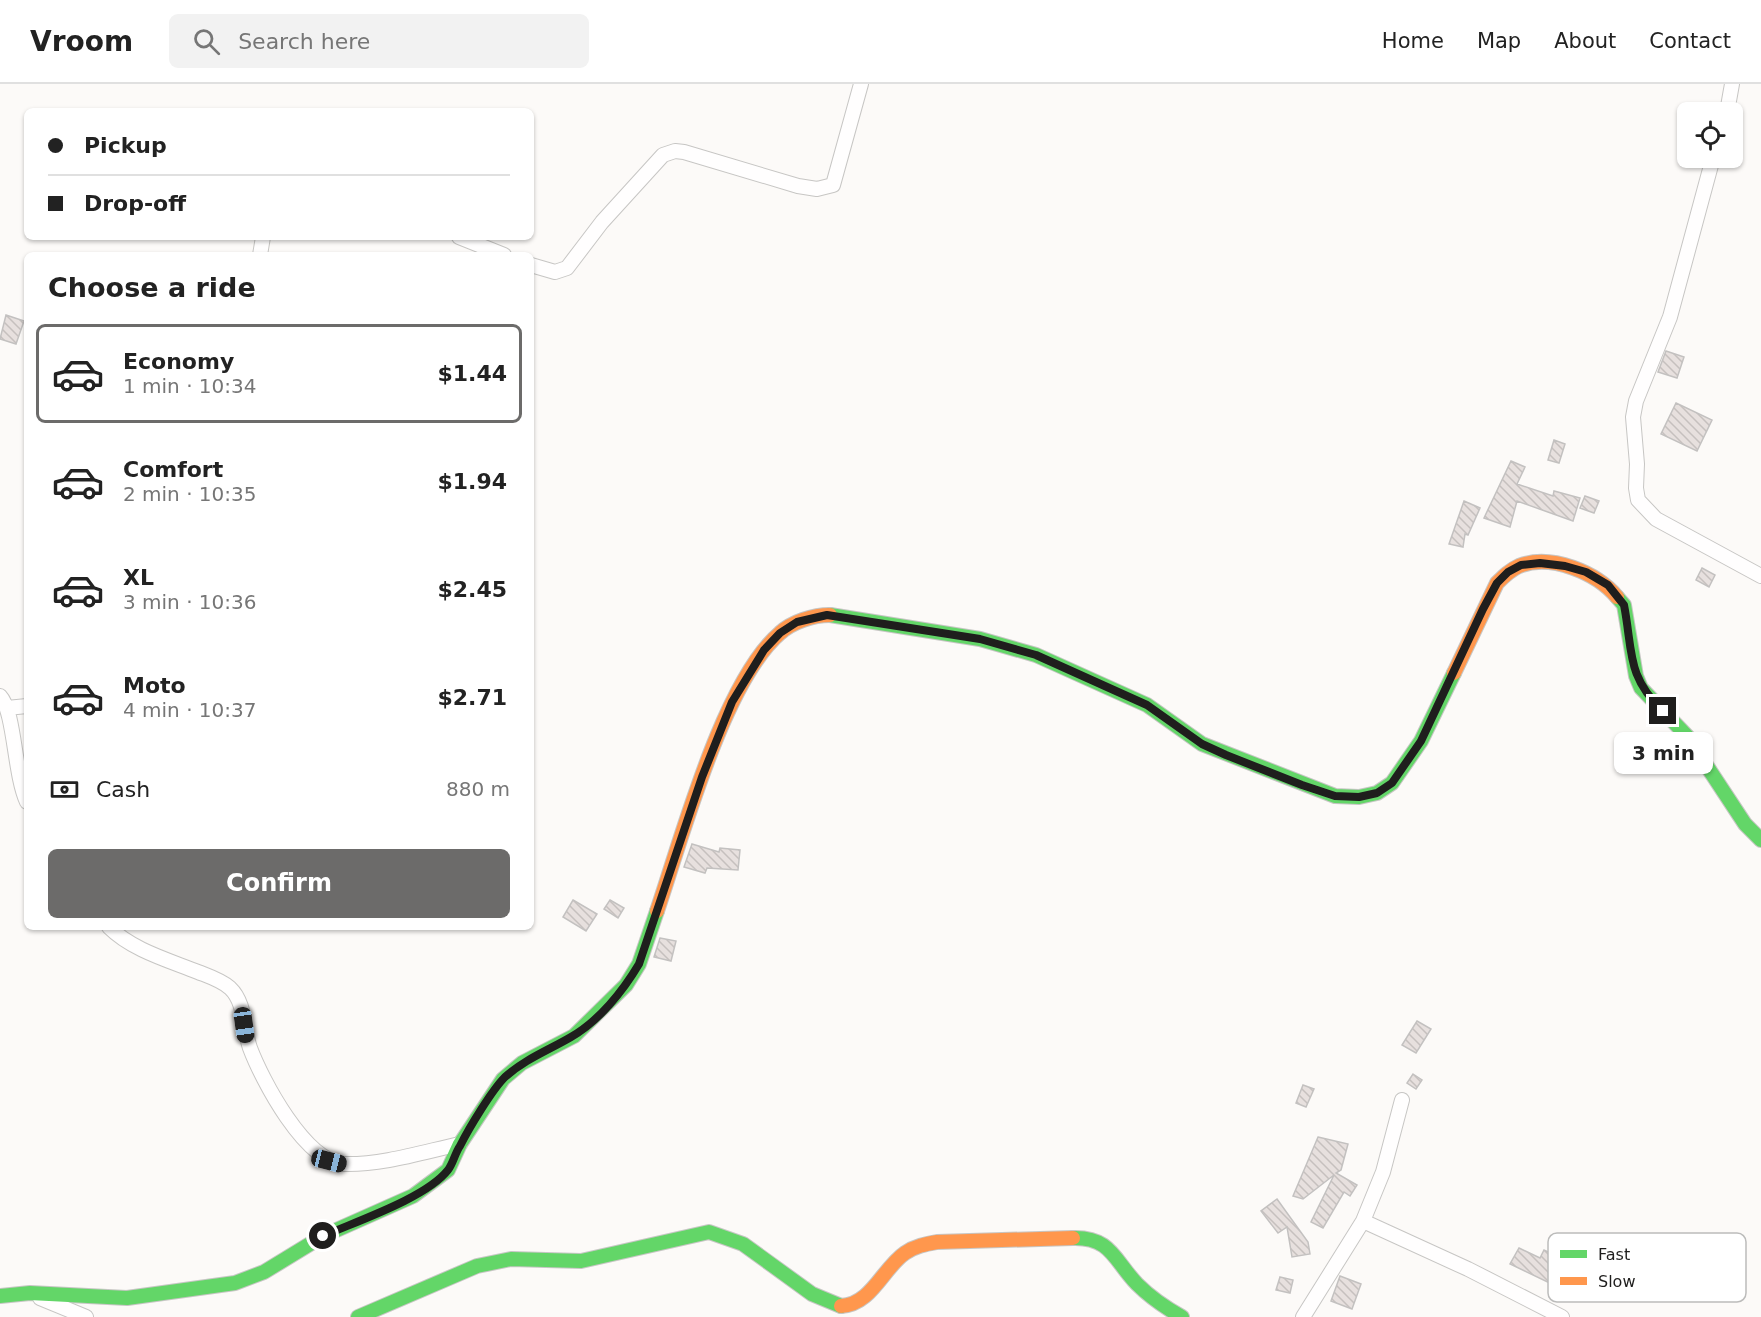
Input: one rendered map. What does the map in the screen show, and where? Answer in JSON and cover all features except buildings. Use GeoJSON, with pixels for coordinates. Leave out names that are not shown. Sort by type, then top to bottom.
{"type":"FeatureCollection","features":[{"type":"Feature","properties":{"kind":"street"},"geometry":{"type":"LineString","coordinates":[[534,267],[555,272],[567,268],[602,222],[669,152],[684,152],[798,186],[817,189],[833,185],[861,84]]}},
{"type":"Feature","properties":{"kind":"street"},"geometry":{"type":"LineString","coordinates":[[1729,102],[1732,84]]}},
{"type":"Feature","properties":{"kind":"street"},"geometry":{"type":"LineString","coordinates":[[1710,168],[1670,317],[1636,401],[1632,417],[1637,464],[1636,488],[1638,500],[1656,519],[1761,576]]}},
{"type":"Feature","properties":{"kind":"street"},"geometry":{"type":"LineString","coordinates":[[466,240],[496,252]]}},
{"type":"Feature","properties":{"kind":"street"},"geometry":{"type":"LineString","coordinates":[[0,1296],[30,1293],[127,1298],[235,1283],[264,1272],[323,1236],[413,1196],[448,1170],[460,1144],[503,1079],[522,1063],[573,1036],[601,1012],[626,985],[639,964],[702,777],[732,702],[764,650],[780,633],[797,622],[827,615],[980,639],[1036,655],[1147,705],[1202,744],[1226,755],[1335,796],[1359,797],[1377,793],[1392,783],[1421,741],[1497,583],[1521,565],[1540,563],[1565,566],[1586,572],[1619,596],[1624,605],[1636,676],[1641,688],[1687,736],[1744,824],[1761,840]]}},
{"type":"Feature","properties":{"kind":"street"},"geometry":{"type":"LineString","coordinates":[[0,696],[8,708],[17,774],[24,794]]}},
{"type":"Feature","properties":{"kind":"street"},"geometry":{"type":"LineString","coordinates":[[8,708],[24,706]]}},
{"type":"Feature","properties":{"kind":"street"},"geometry":{"type":"LineString","coordinates":[[113,930],[134,945],[214,978],[230,988],[242,1012],[246,1039],[256,1065],[287,1117],[316,1152],[343,1164],[391,1159],[460,1144]]}},
{"type":"Feature","properties":{"kind":"street"},"geometry":{"type":"LineString","coordinates":[[1303,1317],[1363,1221],[1383,1173],[1402,1100]]}},
{"type":"Feature","properties":{"kind":"street"},"geometry":{"type":"LineString","coordinates":[[1363,1221],[1468,1269],[1562,1317]]}},
{"type":"Feature","properties":{"kind":"street"},"geometry":{"type":"LineString","coordinates":[[358,1317],[477,1266],[511,1259],[581,1261],[709,1232],[725,1235],[747,1246],[801,1286],[838,1306],[848,1306],[861,1299],[905,1252],[921,1245],[960,1241],[1090,1238],[1102,1241],[1130,1276],[1165,1308],[1182,1317]]}},
{"type":"Feature","properties":{"kind":"street"},"geometry":{"type":"LineString","coordinates":[[30,1293],[86,1317]]}},
{"type":"Feature","properties":{"kind":"traffic: fast"},"geometry":{"type":"LineString","coordinates":[[1617,597],[1624,605],[1636,676],[1641,688],[1687,736],[1745,824],[1761,840]]}},
{"type":"Feature","properties":{"kind":"traffic: fast"},"geometry":{"type":"LineString","coordinates":[[830,615],[980,639],[1036,655],[1147,705],[1202,744],[1335,796],[1359,797],[1377,793],[1392,783],[1421,741],[1454,673]]}},
{"type":"Feature","properties":{"kind":"traffic: fast"},"geometry":{"type":"LineString","coordinates":[[0,1296],[30,1293],[127,1298],[235,1283],[264,1272],[323,1236],[413,1196],[448,1170],[460,1144],[503,1079],[522,1063],[574,1036],[626,985],[639,964],[657,911]]}},
{"type":"Feature","properties":{"kind":"traffic: fast"},"geometry":{"type":"LineString","coordinates":[[358,1317],[477,1266],[511,1259],[581,1261],[709,1232],[743,1244],[812,1294],[841,1306]]}},
{"type":"Feature","properties":{"kind":"traffic: fast"},"geometry":{"type":"LineString","coordinates":[[1073,1238],[1096,1241],[1104,1246],[1142,1289],[1182,1317]]}},
{"type":"Feature","properties":{"kind":"traffic: slow"},"geometry":{"type":"LineString","coordinates":[[1454,673],[1497,583],[1519,566],[1545,562],[1573,568],[1598,580],[1617,597]]}},
{"type":"Feature","properties":{"kind":"traffic: slow"},"geometry":{"type":"LineString","coordinates":[[657,911],[706,763],[740,687],[759,656],[780,633],[803,620],[830,615]]}},
{"type":"Feature","properties":{"kind":"traffic: slow"},"geometry":{"type":"LineString","coordinates":[[841,1306],[861,1299],[869,1293],[897,1260],[921,1246],[937,1242],[1073,1238]]}},
{"type":"Feature","properties":{"kind":"route"},"geometry":{"type":"LineString","coordinates":[[323,1236],[413,1196],[434,1183],[448,1170],[460,1144],[503,1079],[522,1063],[573,1036],[601,1012],[626,985],[639,964],[702,777],[732,702],[764,650],[780,633],[797,622],[827,615],[980,639],[1036,655],[1147,705],[1202,744],[1226,755],[1335,796],[1359,797],[1377,793],[1392,783],[1421,741],[1462,660],[1483,609],[1497,583],[1508,572],[1521,565],[1540,563],[1565,566],[1586,572],[1608,585],[1619,596],[1627,617],[1636,676],[1641,688],[1663,711]]}}]}
